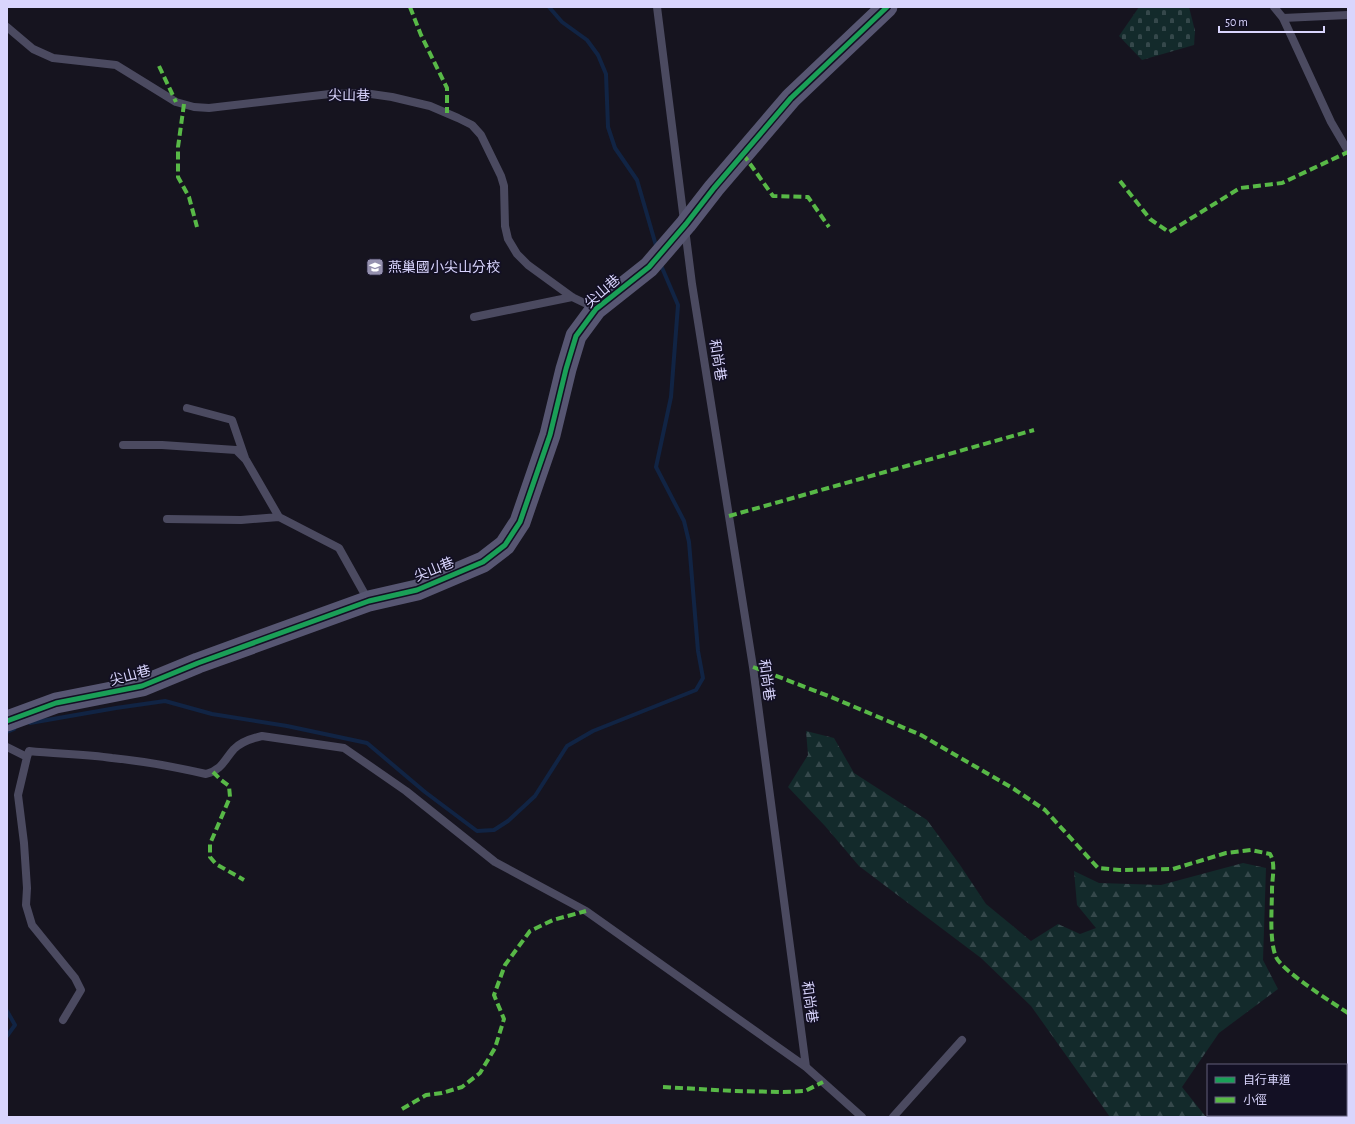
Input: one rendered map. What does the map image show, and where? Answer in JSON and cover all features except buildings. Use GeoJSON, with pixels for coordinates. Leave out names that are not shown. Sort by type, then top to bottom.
{"type":"FeatureCollection","features":[{"type":"Feature","properties":{"kind":"street","name":"尖山巷"},"geometry":{"type":"LineString","coordinates":[[7,721],[56,703],[142,686],[198,663],[369,601],[417,590],[483,562],[505,545],[520,522],[550,435],[566,369],[576,336],[596,309],[651,265],[791,98],[887,7]]}},
{"type":"Feature","properties":{"kind":"lane","name":"和尚巷"},"geometry":{"type":"LineString","coordinates":[[657,7],[686,224],[692,284],[752,667],[806,1067]]}},
{"type":"Feature","properties":{"kind":"lane"},"geometry":{"type":"LineString","coordinates":[[1274,7],[1283,18],[1330,122],[1348,151]]}},
{"type":"Feature","properties":{"kind":"lane"},"geometry":{"type":"LineString","coordinates":[[1283,18],[1348,15]]}},
{"type":"Feature","properties":{"kind":"lane","name":"尖山巷"},"geometry":{"type":"LineString","coordinates":[[7,27],[33,49],[53,58],[116,65],[171,100],[194,108],[209,108],[330,94],[364,93],[392,97],[430,106],[458,118],[472,125],[481,135],[501,176],[504,186],[505,226],[508,239],[517,254],[572,297],[596,309]]}},
{"type":"Feature","properties":{"kind":"lane"},"geometry":{"type":"LineString","coordinates":[[474,317],[572,297]]}},
{"type":"Feature","properties":{"kind":"lane"},"geometry":{"type":"LineString","coordinates":[[187,408],[232,420],[246,460],[279,517]]}},
{"type":"Feature","properties":{"kind":"lane"},"geometry":{"type":"LineString","coordinates":[[123,445],[162,445],[236,450],[246,460]]}},
{"type":"Feature","properties":{"kind":"lane"},"geometry":{"type":"LineString","coordinates":[[167,519],[241,520],[279,517],[339,548],[369,601]]}},
{"type":"Feature","properties":{"kind":"lane"},"geometry":{"type":"LineString","coordinates":[[63,1020],[81,990],[75,978],[32,925],[26,905],[27,888],[24,843],[18,795],[26,757],[29,751],[110,757],[160,764],[206,774],[213,772],[226,761],[234,748],[252,738],[262,736],[344,748],[406,792],[495,862],[586,911],[806,1067],[862,1117]]}},
{"type":"Feature","properties":{"kind":"lane"},"geometry":{"type":"LineString","coordinates":[[7,748],[26,757]]}},
{"type":"Feature","properties":{"kind":"lane"},"geometry":{"type":"LineString","coordinates":[[894,1117],[962,1040]]}},
{"type":"Feature","properties":{"kind":"green space"},"geometry":{"type":"Polygon","coordinates":[[[1139,7],[1189,7],[1195,31],[1194,45],[1142,60],[1119,36],[1139,7]]]}},
{"type":"Feature","properties":{"kind":"green space"},"geometry":{"type":"Polygon","coordinates":[[[806,731],[834,738],[854,773],[927,820],[986,904],[1031,941],[1058,924],[1080,934],[1096,928],[1077,905],[1074,871],[1099,883],[1161,885],[1243,863],[1266,868],[1263,960],[1278,989],[1219,1033],[1182,1087],[1206,1117],[1110,1117],[1031,1006],[981,958],[859,866],[825,826],[788,787],[808,755],[806,731]]]}},
{"type":"Feature","properties":{"kind":"waterway"},"geometry":{"type":"LineString","coordinates":[[549,7],[562,22],[587,40],[598,55],[606,74],[608,127],[615,148],[637,180],[657,249]]}},
{"type":"Feature","properties":{"kind":"waterway"},"geometry":{"type":"LineString","coordinates":[[30,723],[165,701],[212,714],[287,726],[367,743],[425,792],[477,831],[494,830],[508,821],[535,796],[567,746],[593,731],[696,690],[703,678],[698,651],[689,542],[684,521],[656,467],[671,397],[678,305],[660,263]]}},
{"type":"Feature","properties":{"kind":"waterway"},"geometry":{"type":"LineString","coordinates":[[7,732],[14,729]]}},
{"type":"Feature","properties":{"kind":"waterway"},"geometry":{"type":"LineString","coordinates":[[7,1011],[15,1025],[7,1036]]}},
{"type":"Feature","properties":{"kind":"marked path"},"geometry":{"type":"LineString","coordinates":[[410,7],[421,35],[447,88],[447,113]]}},
{"type":"Feature","properties":{"kind":"marked path"},"geometry":{"type":"LineString","coordinates":[[159,66],[176,102]]}},
{"type":"Feature","properties":{"kind":"marked path"},"geometry":{"type":"LineString","coordinates":[[184,104],[178,147],[178,177],[189,197],[197,227]]}},
{"type":"Feature","properties":{"kind":"marked path"},"geometry":{"type":"LineString","coordinates":[[1120,181],[1150,219],[1169,232],[1240,188],[1282,183],[1348,152]]}},
{"type":"Feature","properties":{"kind":"marked path"},"geometry":{"type":"LineString","coordinates":[[743,154],[773,196],[808,197],[829,227]]}},
{"type":"Feature","properties":{"kind":"marked path"},"geometry":{"type":"LineString","coordinates":[[729,516],[1034,430]]}},
{"type":"Feature","properties":{"kind":"marked path"},"geometry":{"type":"LineString","coordinates":[[753,667],[831,697],[921,735],[1014,789],[1045,810],[1098,868],[1120,870],[1173,869],[1226,853],[1251,850],[1270,854],[1273,862],[1271,915],[1272,942],[1276,957],[1280,963],[1297,978],[1348,1013]]}},
{"type":"Feature","properties":{"kind":"marked path"},"geometry":{"type":"LineString","coordinates":[[213,772],[229,786],[230,797],[210,844],[210,857],[216,864],[244,880]]}},
{"type":"Feature","properties":{"kind":"marked path"},"geometry":{"type":"LineString","coordinates":[[402,1109],[426,1095],[442,1093],[462,1087],[480,1073],[495,1048],[504,1019],[494,995],[505,965],[530,931],[553,920],[586,911]]}},
{"type":"Feature","properties":{"kind":"marked path"},"geometry":{"type":"LineString","coordinates":[[663,1087],[783,1092],[805,1091],[823,1082]]}},
{"type":"Feature","properties":{"kind":"cycle path"},"geometry":{"type":"LineString","coordinates":[[7,721],[56,703],[142,686],[198,663],[369,601],[417,590],[483,562],[505,545],[520,522],[550,435],[566,369],[576,336],[596,309],[649,267],[791,98],[887,7]]}},
{"type":"Feature","properties":{"kind":"place","name":"燕巢國小尖山分校"},"geometry":{"type":"Point","coordinates":[375,267]}}]}
